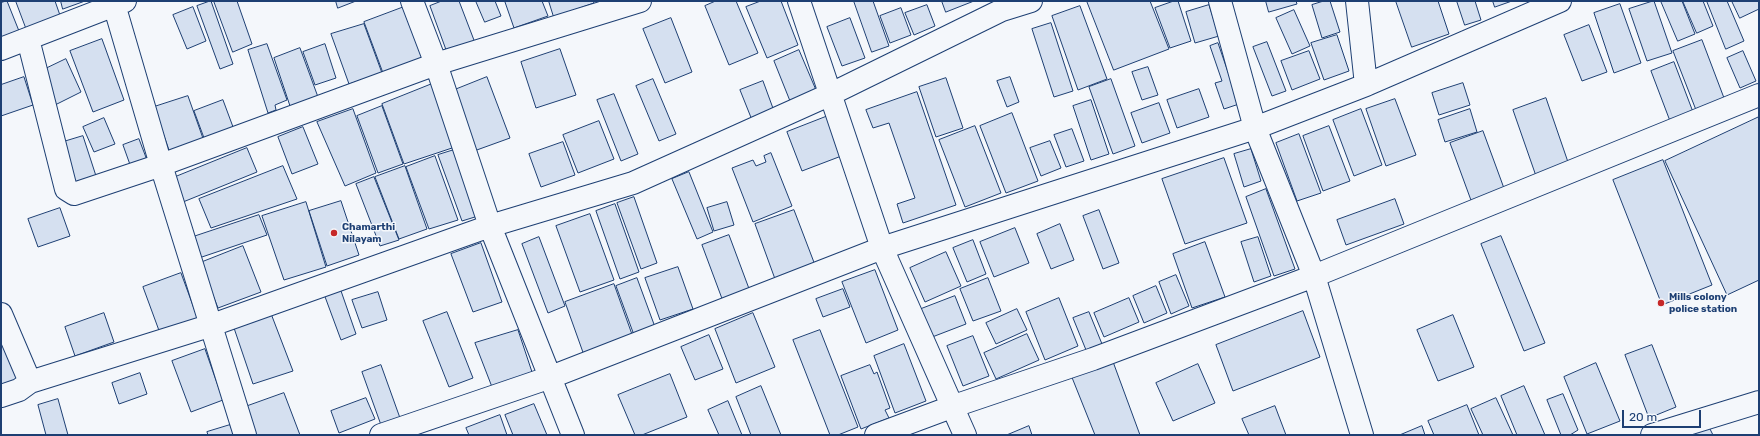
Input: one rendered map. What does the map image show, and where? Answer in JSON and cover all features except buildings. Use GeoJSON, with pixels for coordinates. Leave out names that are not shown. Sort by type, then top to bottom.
{"type":"FeatureCollection","features":[{"type":"Feature","properties":{"kind":"street"},"geometry":{"type":"LineString","coordinates":[[412,1],[436,64],[490,226],[573,435]]}},
{"type":"Feature","properties":{"kind":"street"},"geometry":{"type":"LineString","coordinates":[[28,39],[66,189],[74,194],[85,192],[161,165],[436,64],[640,1]]}},
{"type":"Feature","properties":{"kind":"street"},"geometry":{"type":"LineString","coordinates":[[799,1],[882,248],[954,406],[965,435]]}},
{"type":"Feature","properties":{"kind":"street"},"geometry":{"type":"LineString","coordinates":[[1,396],[19,390],[30,382],[212,325],[490,226],[633,183],[831,94],[1002,10],[1031,1]]}},
{"type":"Feature","properties":{"kind":"street"},"geometry":{"type":"LineString","coordinates":[[1220,1],[1255,128],[1314,276],[1362,435]]}},
{"type":"Feature","properties":{"kind":"street"},"geometry":{"type":"LineString","coordinates":[[1357,1],[1366,85]]}},
{"type":"Feature","properties":{"kind":"street"},"geometry":{"type":"LineString","coordinates":[[381,435],[551,377],[882,248],[1255,128],[1366,85],[1560,1]]}},
{"type":"Feature","properties":{"kind":"street"},"geometry":{"type":"LineString","coordinates":[[1,49],[118,2],[161,165],[245,435]]}},
{"type":"Feature","properties":{"kind":"street"},"geometry":{"type":"LineString","coordinates":[[876,435],[954,406],[1093,359],[1314,276],[1759,96]]}},
{"type":"Feature","properties":{"kind":"street"},"geometry":{"type":"LineString","coordinates":[[1,314],[30,382]]}},
{"type":"Feature","properties":{"kind":"street"},"geometry":{"type":"LineString","coordinates":[[1652,435],[1759,402]]}},
{"type":"Feature","properties":{"kind":"place","name":"Chamarthi Nilayam"},"geometry":{"type":"Point","coordinates":[334,233]}},
{"type":"Feature","properties":{"kind":"place","name":"Mills colony police station"},"geometry":{"type":"Point","coordinates":[1661,303]}}]}
